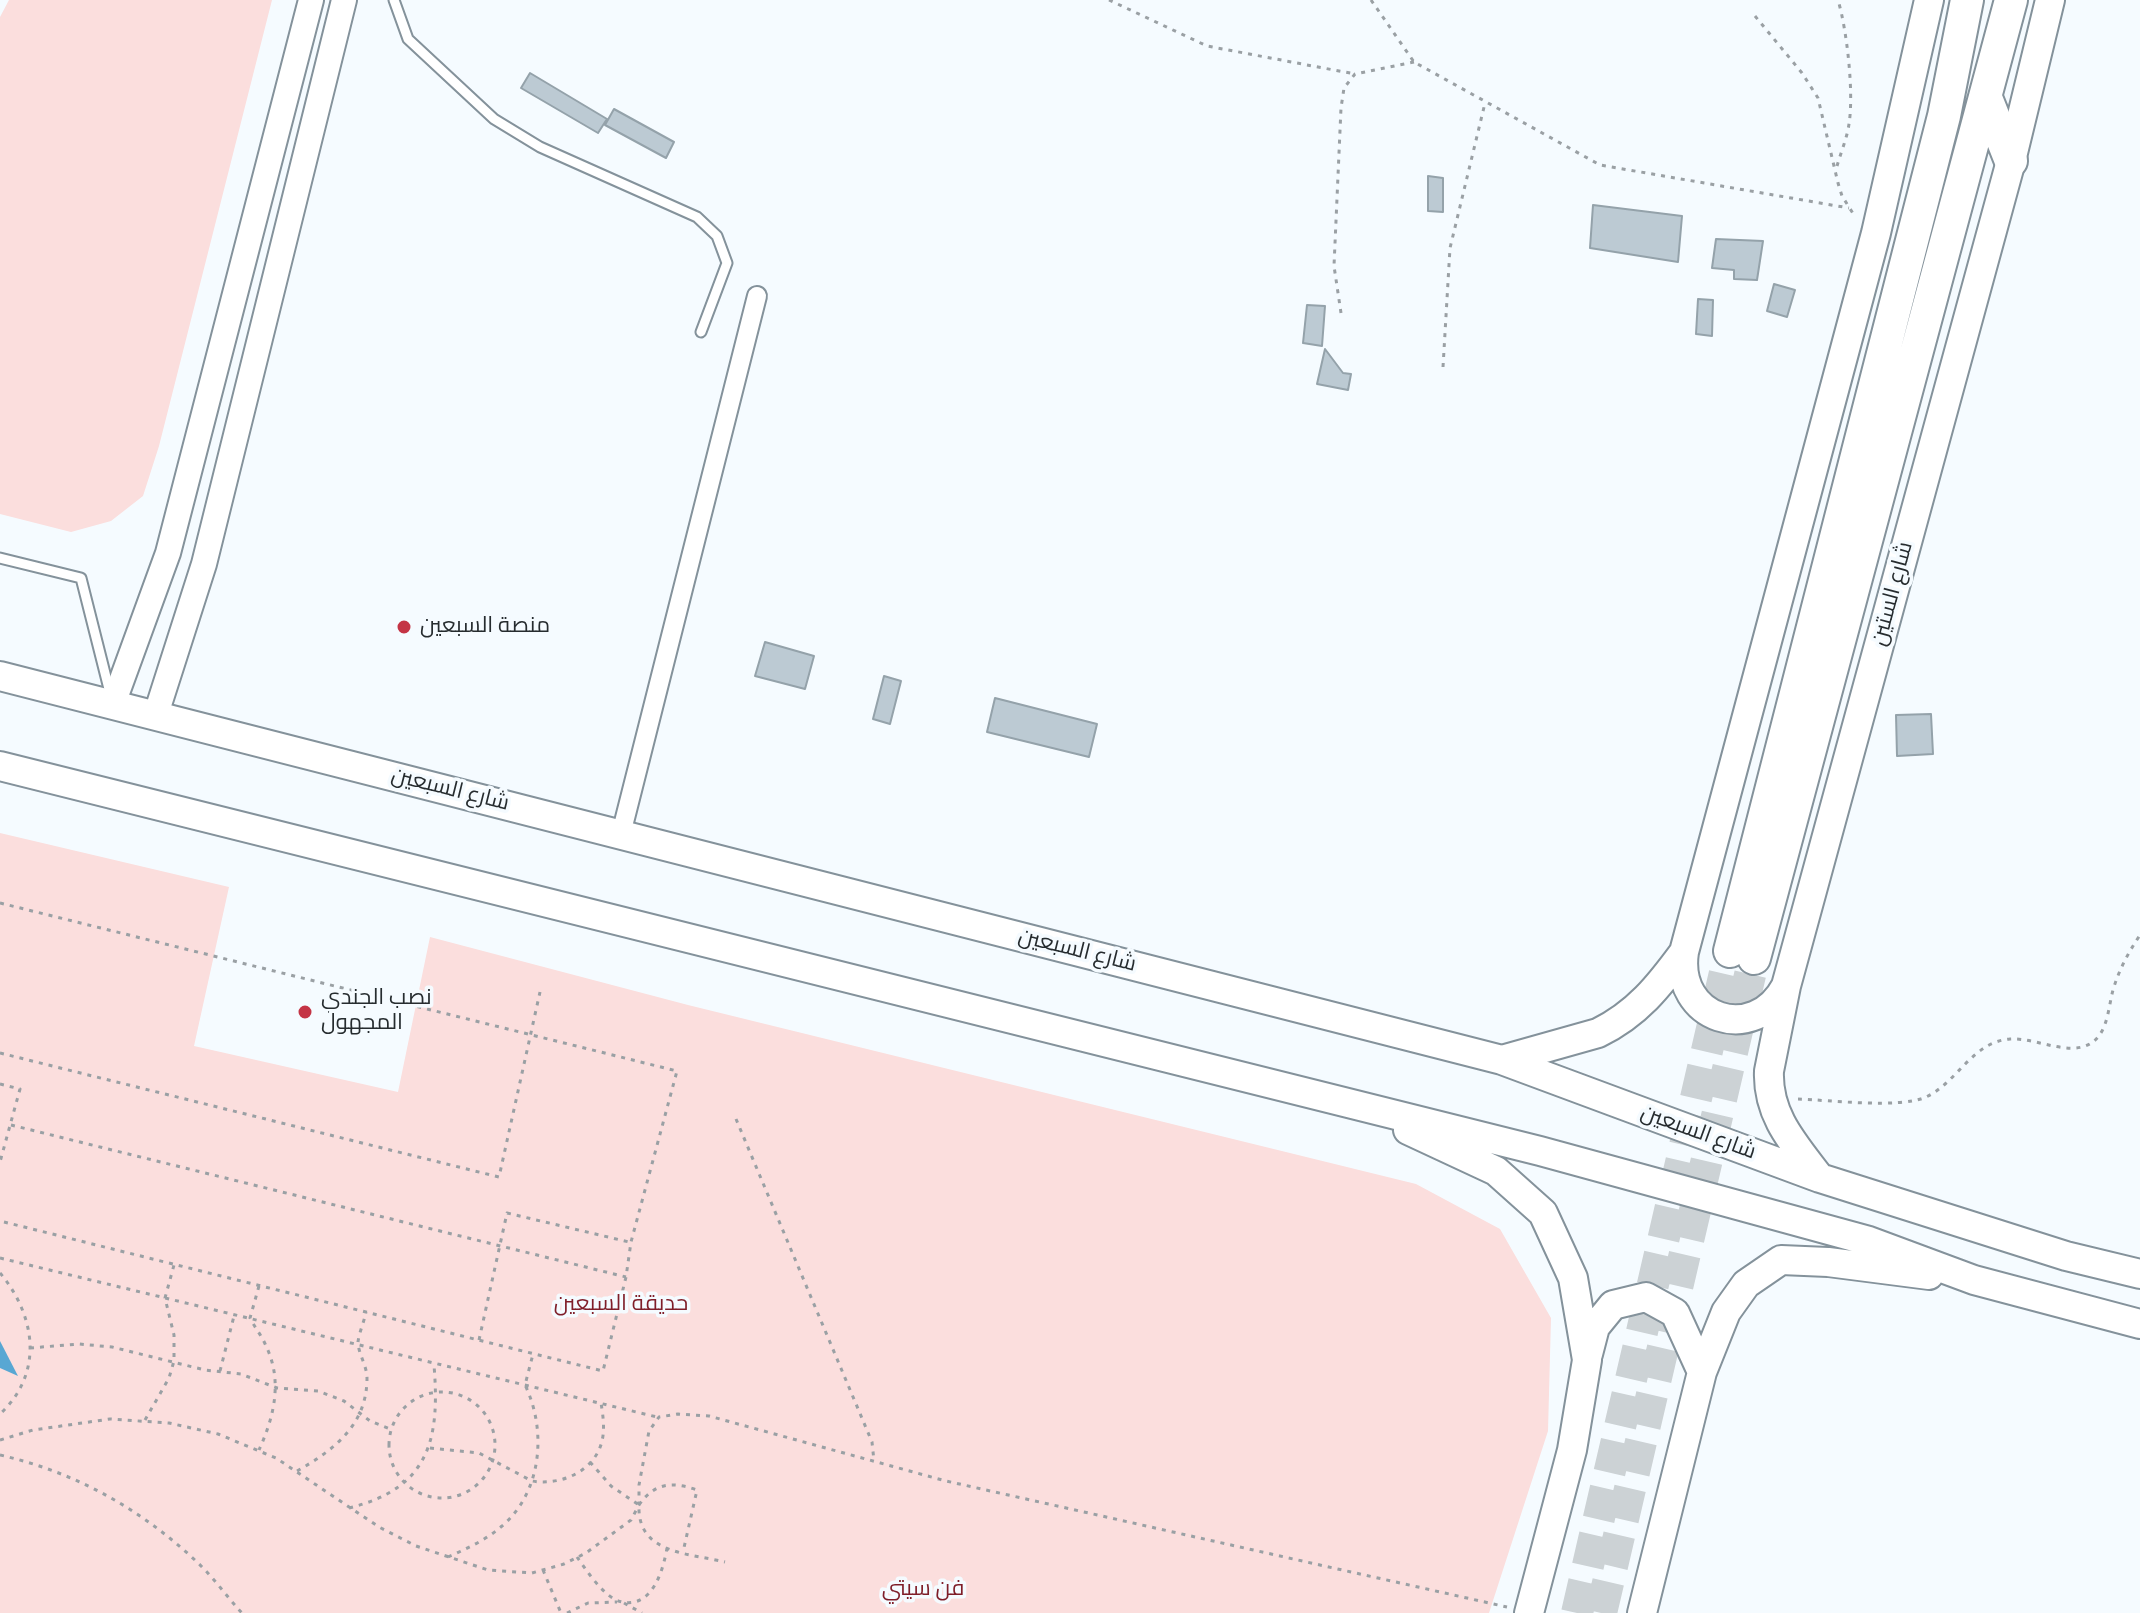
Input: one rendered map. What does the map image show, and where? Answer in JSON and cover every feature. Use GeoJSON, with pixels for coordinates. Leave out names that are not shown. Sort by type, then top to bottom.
{"type":"FeatureCollection","features":[{"type":"Feature","properties":{"kind":"highway","name":"شارع الستين"},"geometry":{"type":"LineString","coordinates":[[1967,0],[1944,116],[1742,954],[1986,98],[2011,0]]}},
{"type":"Feature","properties":{"kind":"highway"},"geometry":{"type":"LineString","coordinates":[[1986,98],[2011,161]]}},
{"type":"Feature","properties":{"kind":"main road"},"geometry":{"type":"LineString","coordinates":[[1786,986],[1779,998],[1759,1015],[1732,1020],[1707,1011],[1689,992],[1682,965],[1876,233],[1929,0]]}},
{"type":"Feature","properties":{"kind":"main road","name":"شارع الستين"},"geometry":{"type":"LineString","coordinates":[[1820,1178],[1780,1124],[1770,1098],[1769,1071],[1786,986],[2011,161],[2050,0]]}},
{"type":"Feature","properties":{"kind":"main road","name":"شارع السبعين"},"geometry":{"type":"LineString","coordinates":[[0,676],[1502,1060],[1820,1178],[2066,1256],[2140,1274]]}},
{"type":"Feature","properties":{"kind":"main road"},"geometry":{"type":"LineString","coordinates":[[0,766],[1540,1151],[1869,1241],[1974,1280],[2140,1324]]}},
{"type":"Feature","properties":{"kind":"main road"},"geometry":{"type":"LineString","coordinates":[[1502,1060],[1613,1026],[1651,996],[1684,952]]}},
{"type":"Feature","properties":{"kind":"main road"},"geometry":{"type":"LineString","coordinates":[[1346,1101],[1496,1171],[1543,1213],[1573,1278],[1587,1360]]}},
{"type":"Feature","properties":{"kind":"main road"},"geometry":{"type":"LineString","coordinates":[[1642,1613],[1702,1372],[1726,1312],[1746,1284],[1781,1260],[1828,1262],[1974,1280]]}},
{"type":"Feature","properties":{"kind":"main road"},"geometry":{"type":"LineString","coordinates":[[1529,1613],[1572,1450],[1595,1327],[1613,1305],[1646,1297],[1675,1313],[1702,1372]]}},
{"type":"Feature","properties":{"kind":"street"},"geometry":{"type":"LineString","coordinates":[[113,704],[168,553],[311,0]]}},
{"type":"Feature","properties":{"kind":"street"},"geometry":{"type":"LineString","coordinates":[[156,714],[204,564],[344,0]]}},
{"type":"Feature","properties":{"kind":"street"},"geometry":{"type":"LineString","coordinates":[[621,834],[757,296]]}},
{"type":"Feature","properties":{"kind":"lane"},"geometry":{"type":"LineString","coordinates":[[394,0],[408,39],[494,119],[540,147],[697,217],[717,236],[727,263],[701,332]]}},
{"type":"Feature","properties":{"kind":"lane"},"geometry":{"type":"LineString","coordinates":[[0,558],[81,578],[113,704]]}},
{"type":"Feature","properties":{"kind":"path"},"geometry":{"type":"LineString","coordinates":[[1109,0],[1207,46],[1355,74],[1414,62]]}},
{"type":"Feature","properties":{"kind":"path"},"geometry":{"type":"LineString","coordinates":[[1371,0],[1414,62],[1600,165],[1849,208]]}},
{"type":"Feature","properties":{"kind":"path"},"geometry":{"type":"LineString","coordinates":[[1835,169],[1847,134],[1851,108],[1844,29],[1838,0]]}},
{"type":"Feature","properties":{"kind":"path"},"geometry":{"type":"LineString","coordinates":[[1755,16],[1802,73],[1818,98],[1842,196],[1849,208],[1876,233]]}},
{"type":"Feature","properties":{"kind":"path"},"geometry":{"type":"LineString","coordinates":[[1341,313],[1334,266],[1341,108],[1344,88],[1355,74]]}},
{"type":"Feature","properties":{"kind":"path"},"geometry":{"type":"LineString","coordinates":[[1443,367],[1450,248],[1485,102]]}},
{"type":"Feature","properties":{"kind":"path"},"geometry":{"type":"LineString","coordinates":[[0,903],[677,1071],[631,1242],[626,1277],[603,1371],[0,1221]]}},
{"type":"Feature","properties":{"kind":"path"},"geometry":{"type":"LineString","coordinates":[[1770,1098],[1913,1101],[1935,1092],[1971,1058],[1993,1043],[2020,1039],[2074,1049],[2091,1044],[2103,1030],[2120,971],[2140,935]]}},
{"type":"Feature","properties":{"kind":"path"},"geometry":{"type":"LineString","coordinates":[[0,1053],[499,1177],[540,992]]}},
{"type":"Feature","properties":{"kind":"path"},"geometry":{"type":"LineString","coordinates":[[0,1084],[20,1089],[0,1162]]}},
{"type":"Feature","properties":{"kind":"path"},"geometry":{"type":"LineString","coordinates":[[736,1119],[872,1442],[874,1461]]}},
{"type":"Feature","properties":{"kind":"path"},"geometry":{"type":"LineString","coordinates":[[11,1125],[626,1277]]}},
{"type":"Feature","properties":{"kind":"path"},"geometry":{"type":"LineString","coordinates":[[479,1340],[507,1213],[631,1242]]}},
{"type":"Feature","properties":{"kind":"path"},"geometry":{"type":"LineString","coordinates":[[0,1258],[659,1417],[678,1414],[709,1416],[946,1481],[1529,1613]]}},
{"type":"Feature","properties":{"kind":"path"},"geometry":{"type":"LineString","coordinates":[[144,1421],[169,1378],[174,1361],[174,1335],[165,1298],[174,1265]]}},
{"type":"Feature","properties":{"kind":"path"},"geometry":{"type":"LineString","coordinates":[[0,1273],[13,1288],[24,1310],[29,1326],[30,1348],[22,1384],[14,1401],[0,1414]]}},
{"type":"Feature","properties":{"kind":"path"},"geometry":{"type":"LineString","coordinates":[[259,1286],[250,1318],[266,1344],[277,1388],[269,1428],[259,1450]]}},
{"type":"Feature","properties":{"kind":"path"},"geometry":{"type":"LineString","coordinates":[[297,1471],[344,1439],[360,1413],[365,1401],[367,1375],[358,1344],[366,1312]]}},
{"type":"Feature","properties":{"kind":"path"},"geometry":{"type":"LineString","coordinates":[[220,1371],[235,1315]]}},
{"type":"Feature","properties":{"kind":"path"},"geometry":{"type":"LineString","coordinates":[[30,1348],[79,1344],[112,1347],[205,1370],[241,1374],[277,1388],[318,1391],[344,1401],[370,1421],[390,1429]]}},
{"type":"Feature","properties":{"kind":"path"},"geometry":{"type":"LineString","coordinates":[[448,1557],[501,1527],[515,1513],[532,1481],[538,1427],[525,1385],[533,1354]]}},
{"type":"Feature","properties":{"kind":"path"},"geometry":{"type":"LineString","coordinates":[[349,1508],[385,1495],[404,1482],[430,1448],[437,1410],[434,1363]]}},
{"type":"Feature","properties":{"kind":"path"},"geometry":{"type":"LineString","coordinates":[[447,1391],[471,1399],[488,1417],[496,1439],[494,1461],[484,1480],[464,1495],[438,1500],[416,1493],[397,1475],[388,1450],[390,1429],[401,1410],[411,1401],[428,1393],[447,1391]]}},
{"type":"Feature","properties":{"kind":"path"},"geometry":{"type":"LineString","coordinates":[[430,1448],[479,1453],[532,1481],[542,1483],[565,1479],[583,1470],[602,1440],[601,1403]]}},
{"type":"Feature","properties":{"kind":"path"},"geometry":{"type":"LineString","coordinates":[[659,1417],[649,1431],[639,1485],[638,1520],[642,1529],[657,1545],[725,1562]]}},
{"type":"Feature","properties":{"kind":"path"},"geometry":{"type":"LineString","coordinates":[[0,1440],[33,1430],[110,1419],[144,1421],[218,1434],[259,1450],[297,1471],[349,1508],[416,1546],[488,1570],[532,1573],[577,1557],[612,1536],[631,1520],[648,1491],[662,1485],[678,1485],[697,1490],[683,1552]]}},
{"type":"Feature","properties":{"kind":"path"},"geometry":{"type":"LineString","coordinates":[[0,1455],[54,1469],[128,1507],[198,1563],[242,1613]]}},
{"type":"Feature","properties":{"kind":"path"},"geometry":{"type":"LineString","coordinates":[[590,1462],[611,1486],[639,1505]]}},
{"type":"Feature","properties":{"kind":"path"},"geometry":{"type":"LineString","coordinates":[[567,1613],[588,1603],[604,1600],[621,1602],[644,1597],[655,1588],[667,1548]]}},
{"type":"Feature","properties":{"kind":"path"},"geometry":{"type":"LineString","coordinates":[[577,1557],[603,1589],[642,1613]]}},
{"type":"Feature","properties":{"kind":"path"},"geometry":{"type":"LineString","coordinates":[[543,1570],[561,1613]]}},
{"type":"Feature","properties":{"kind":"green space"},"geometry":{"type":"Polygon","coordinates":[[[9,0],[272,0],[159,446],[143,496],[111,521],[71,532],[0,514],[0,17],[9,0]]]}},
{"type":"Feature","properties":{"kind":"green space","name":"حديقة السبعين"},"geometry":{"type":"Polygon","coordinates":[[[0,833],[229,887],[194,1046],[398,1092],[430,937],[688,1005],[1416,1184],[1500,1229],[1551,1318],[1548,1431],[1489,1613],[0,1613],[0,833]]]}},
{"type":"Feature","properties":{"kind":"water"},"geometry":{"type":"Polygon","coordinates":[[[0,1341],[18,1376],[0,1368],[0,1341]]]}},
{"type":"Feature","properties":{"kind":"building"},"geometry":{"type":"Polygon","coordinates":[[[530,73],[607,119],[598,133],[521,88],[530,73]]]}},
{"type":"Feature","properties":{"kind":"building"},"geometry":{"type":"Polygon","coordinates":[[[614,109],[674,142],[666,158],[605,125],[614,109]]]}},
{"type":"Feature","properties":{"kind":"building"},"geometry":{"type":"Polygon","coordinates":[[[1428,176],[1443,178],[1443,212],[1428,211],[1428,176]]]}},
{"type":"Feature","properties":{"kind":"building"},"geometry":{"type":"Polygon","coordinates":[[[1593,205],[1682,216],[1678,262],[1590,248],[1593,205]]]}},
{"type":"Feature","properties":{"kind":"building"},"geometry":{"type":"Polygon","coordinates":[[[1716,239],[1763,241],[1757,280],[1734,279],[1734,270],[1712,268],[1716,239]]]}},
{"type":"Feature","properties":{"kind":"building"},"geometry":{"type":"Polygon","coordinates":[[[1774,284],[1795,290],[1787,317],[1767,311],[1774,284]]]}},
{"type":"Feature","properties":{"kind":"building"},"geometry":{"type":"Polygon","coordinates":[[[1698,299],[1713,300],[1712,336],[1696,334],[1698,299]]]}},
{"type":"Feature","properties":{"kind":"building"},"geometry":{"type":"Polygon","coordinates":[[[1307,305],[1325,306],[1322,346],[1303,343],[1307,305]]]}},
{"type":"Feature","properties":{"kind":"building"},"geometry":{"type":"Polygon","coordinates":[[[1325,349],[1343,373],[1351,374],[1348,390],[1317,384],[1325,349]]]}},
{"type":"Feature","properties":{"kind":"building"},"geometry":{"type":"Polygon","coordinates":[[[765,642],[814,656],[805,689],[755,676],[765,642]]]}},
{"type":"Feature","properties":{"kind":"building"},"geometry":{"type":"Polygon","coordinates":[[[884,676],[901,681],[890,724],[873,719],[884,676]]]}},
{"type":"Feature","properties":{"kind":"building"},"geometry":{"type":"Polygon","coordinates":[[[995,698],[1097,724],[1089,757],[987,732],[995,698]]]}},
{"type":"Feature","properties":{"kind":"building"},"geometry":{"type":"Polygon","coordinates":[[[1931,714],[1933,754],[1897,756],[1896,715],[1931,714]]]}},
{"type":"Feature","properties":{"kind":"tunnel"},"geometry":{"type":"LineString","coordinates":[[1577,1613],[1730,951]]}},
{"type":"Feature","properties":{"kind":"tunnel"},"geometry":{"type":"LineString","coordinates":[[1601,1613],[1754,958]]}},
{"type":"Feature","properties":{"kind":"place","name":"منصة السبعين"},"geometry":{"type":"Point","coordinates":[404,627]}},
{"type":"Feature","properties":{"kind":"place","name":"نصب الجندي المجهول"},"geometry":{"type":"Point","coordinates":[305,1012]}},
{"type":"Feature","properties":{"kind":"park label","name":"فن سيتي"},"geometry":{"type":"Point","coordinates":[923,1590]}}]}
